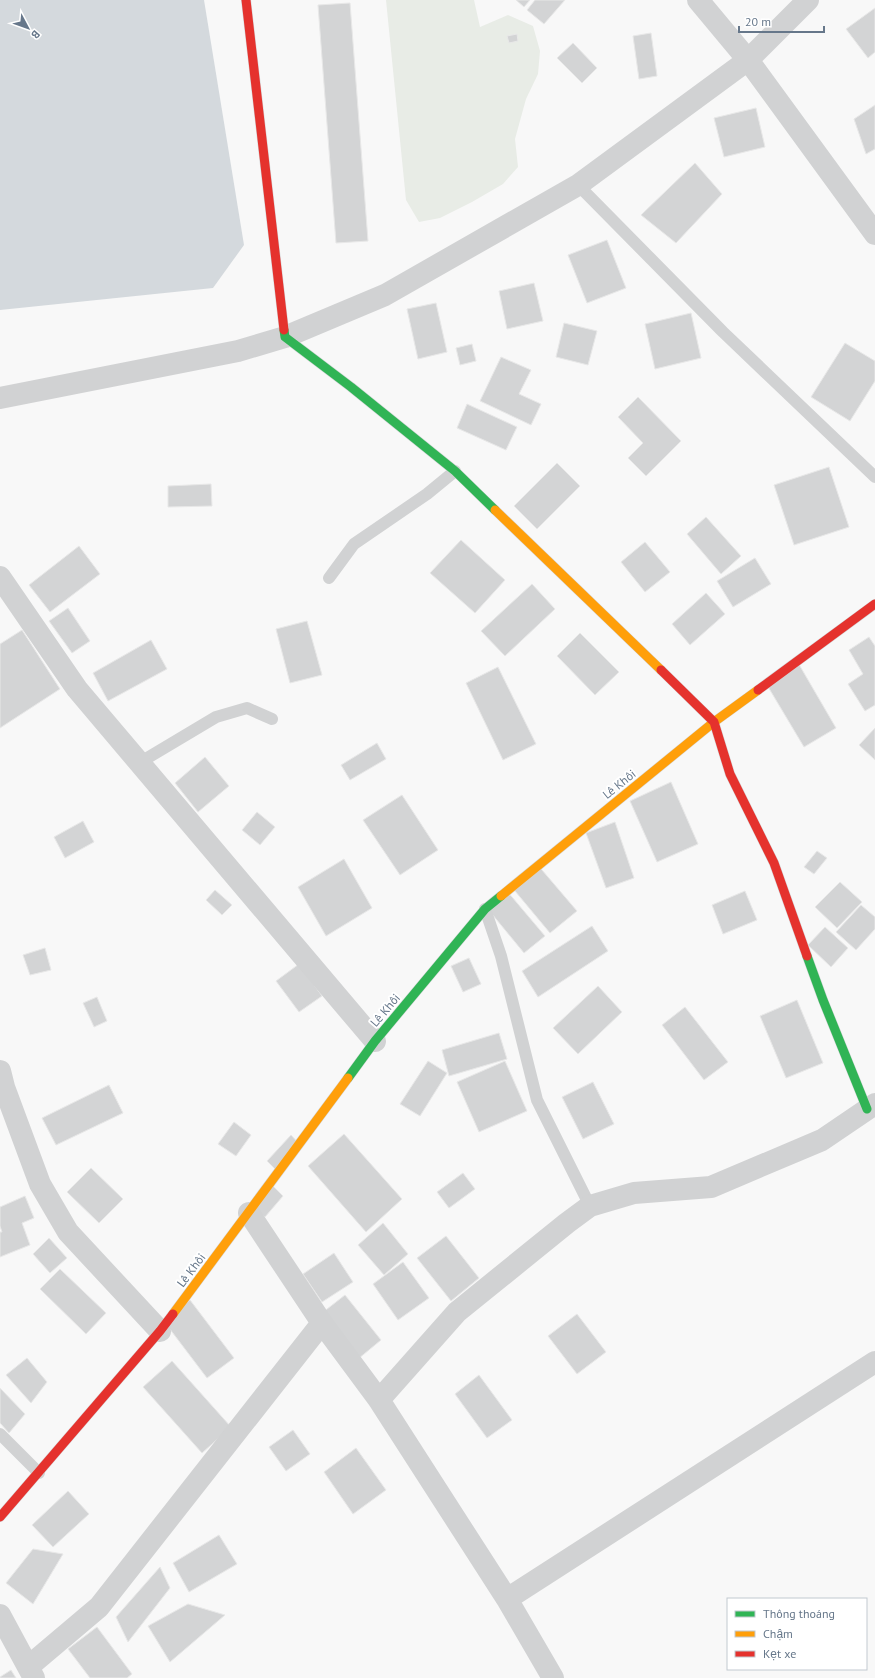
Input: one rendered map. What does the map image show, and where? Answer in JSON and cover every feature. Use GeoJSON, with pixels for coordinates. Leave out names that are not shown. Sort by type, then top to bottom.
{"type":"FeatureCollection","features":[{"type":"Feature","properties":{"kind":"street"},"geometry":{"type":"LineString","coordinates":[[246,0],[286,337],[351,387],[455,471],[714,722],[730,774],[774,864],[784,888],[823,1000],[871,1107],[822,1140],[711,1187],[634,1194],[590,1206],[566,1223],[457,1312],[379,1400]]}},
{"type":"Feature","properties":{"kind":"street"},"geometry":{"type":"LineString","coordinates":[[698,0],[748,60],[875,234]]}},
{"type":"Feature","properties":{"kind":"street"},"geometry":{"type":"LineString","coordinates":[[0,398],[238,351],[286,337],[385,295],[578,185],[748,60],[808,0]]}},
{"type":"Feature","properties":{"kind":"street"},"geometry":{"type":"LineString","coordinates":[[0,577],[77,689],[375,1041]]}},
{"type":"Feature","properties":{"kind":"street","name":"Lê Khôi"},"geometry":{"type":"LineString","coordinates":[[0,1517],[160,1331],[249,1213],[375,1041],[485,909],[714,722],[875,604]]}},
{"type":"Feature","properties":{"kind":"street"},"geometry":{"type":"LineString","coordinates":[[1,1082],[40,1184],[68,1232],[160,1331]]}},
{"type":"Feature","properties":{"kind":"street"},"geometry":{"type":"LineString","coordinates":[[249,1213],[322,1323],[379,1400],[508,1599],[553,1678]]}},
{"type":"Feature","properties":{"kind":"street"},"geometry":{"type":"LineString","coordinates":[[0,1615],[31,1672],[99,1607],[322,1323]]}},
{"type":"Feature","properties":{"kind":"street"},"geometry":{"type":"LineString","coordinates":[[508,1599],[875,1362]]}},
{"type":"Feature","properties":{"kind":"lane"},"geometry":{"type":"LineString","coordinates":[[578,185],[723,332],[875,477]]}},
{"type":"Feature","properties":{"kind":"lane"},"geometry":{"type":"LineString","coordinates":[[329,578],[354,544],[427,494],[455,471]]}},
{"type":"Feature","properties":{"kind":"lane"},"geometry":{"type":"LineString","coordinates":[[139,763],[216,717],[247,708],[272,719]]}},
{"type":"Feature","properties":{"kind":"lane"},"geometry":{"type":"LineString","coordinates":[[485,909],[501,956],[537,1100],[590,1206]]}},
{"type":"Feature","properties":{"kind":"lane"},"geometry":{"type":"LineString","coordinates":[[0,1434],[39,1473]]}},
{"type":"Feature","properties":{"kind":"shaded area"},"geometry":{"type":"Polygon","coordinates":[[[0,0],[204,0],[244,245],[213,288],[0,310],[0,0]]]}},
{"type":"Feature","properties":{"kind":"shaded area"},"geometry":{"type":"Polygon","coordinates":[[[386,0],[474,0],[480,27],[508,15],[533,26],[540,51],[538,74],[526,99],[515,139],[518,167],[503,184],[440,218],[419,222],[406,200],[386,0]]]}},
{"type":"Feature","properties":{"kind":"building"},"geometry":{"type":"Polygon","coordinates":[[[516,0],[530,0],[524,7],[516,0]]]}},
{"type":"Feature","properties":{"kind":"building"},"geometry":{"type":"Polygon","coordinates":[[[535,0],[565,0],[544,24],[527,10],[535,0]]]}},
{"type":"Feature","properties":{"kind":"building"},"geometry":{"type":"Polygon","coordinates":[[[350,3],[368,241],[336,243],[318,5],[350,3]]]}},
{"type":"Feature","properties":{"kind":"building"},"geometry":{"type":"Polygon","coordinates":[[[875,8],[875,52],[868,58],[846,29],[875,8]]]}},
{"type":"Feature","properties":{"kind":"building"},"geometry":{"type":"Polygon","coordinates":[[[651,33],[657,76],[639,79],[633,36],[651,33]]]}},
{"type":"Feature","properties":{"kind":"building"},"geometry":{"type":"Polygon","coordinates":[[[517,34],[518,41],[509,43],[507,36],[517,34]]]}},
{"type":"Feature","properties":{"kind":"building"},"geometry":{"type":"Polygon","coordinates":[[[573,43],[597,68],[582,83],[557,58],[573,43]]]}},
{"type":"Feature","properties":{"kind":"building"},"geometry":{"type":"Polygon","coordinates":[[[875,105],[875,149],[866,154],[854,119],[875,105]]]}},
{"type":"Feature","properties":{"kind":"building"},"geometry":{"type":"Polygon","coordinates":[[[756,108],[765,147],[724,157],[714,118],[756,108]]]}},
{"type":"Feature","properties":{"kind":"building"},"geometry":{"type":"Polygon","coordinates":[[[695,163],[722,194],[676,243],[641,215],[695,163]]]}},
{"type":"Feature","properties":{"kind":"building"},"geometry":{"type":"Polygon","coordinates":[[[607,240],[626,288],[587,303],[568,255],[607,240]]]}},
{"type":"Feature","properties":{"kind":"building"},"geometry":{"type":"Polygon","coordinates":[[[534,283],[543,321],[507,329],[499,291],[534,283]]]}},
{"type":"Feature","properties":{"kind":"building"},"geometry":{"type":"Polygon","coordinates":[[[436,303],[447,352],[418,359],[407,309],[436,303]]]}},
{"type":"Feature","properties":{"kind":"building"},"geometry":{"type":"Polygon","coordinates":[[[691,313],[701,358],[655,369],[645,324],[691,313]]]}},
{"type":"Feature","properties":{"kind":"building"},"geometry":{"type":"Polygon","coordinates":[[[564,323],[597,331],[588,365],[556,357],[564,323]]]}},
{"type":"Feature","properties":{"kind":"building"},"geometry":{"type":"Polygon","coordinates":[[[845,343],[875,361],[875,381],[850,421],[811,397],[845,343]]]}},
{"type":"Feature","properties":{"kind":"building"},"geometry":{"type":"Polygon","coordinates":[[[472,344],[476,361],[460,365],[456,348],[472,344]]]}},
{"type":"Feature","properties":{"kind":"building"},"geometry":{"type":"Polygon","coordinates":[[[501,357],[531,370],[519,394],[541,404],[531,425],[480,401],[501,357]]]}},
{"type":"Feature","properties":{"kind":"building"},"geometry":{"type":"Polygon","coordinates":[[[638,397],[681,441],[646,476],[628,458],[643,443],[618,417],[638,397]]]}},
{"type":"Feature","properties":{"kind":"building"},"geometry":{"type":"Polygon","coordinates":[[[467,404],[517,427],[506,450],[457,428],[467,404]]]}},
{"type":"Feature","properties":{"kind":"building"},"geometry":{"type":"Polygon","coordinates":[[[557,463],[580,486],[537,529],[514,506],[557,463]]]}},
{"type":"Feature","properties":{"kind":"building"},"geometry":{"type":"Polygon","coordinates":[[[829,467],[849,527],[794,545],[774,485],[829,467]]]}},
{"type":"Feature","properties":{"kind":"building"},"geometry":{"type":"Polygon","coordinates":[[[211,484],[212,506],[168,507],[168,486],[211,484]]]}},
{"type":"Feature","properties":{"kind":"building"},"geometry":{"type":"Polygon","coordinates":[[[706,517],[741,556],[721,574],[687,534],[706,517]]]}},
{"type":"Feature","properties":{"kind":"building"},"geometry":{"type":"Polygon","coordinates":[[[461,540],[505,580],[475,613],[430,573],[461,540]]]}},
{"type":"Feature","properties":{"kind":"building"},"geometry":{"type":"Polygon","coordinates":[[[645,542],[670,572],[645,592],[621,562],[645,542]]]}},
{"type":"Feature","properties":{"kind":"building"},"geometry":{"type":"Polygon","coordinates":[[[79,546],[100,574],[50,612],[29,585],[79,546]]]}},
{"type":"Feature","properties":{"kind":"building"},"geometry":{"type":"Polygon","coordinates":[[[755,558],[771,584],[733,607],[717,581],[755,558]]]}},
{"type":"Feature","properties":{"kind":"building"},"geometry":{"type":"Polygon","coordinates":[[[532,584],[555,609],[505,656],[481,631],[532,584]]]}},
{"type":"Feature","properties":{"kind":"building"},"geometry":{"type":"Polygon","coordinates":[[[706,593],[725,614],[690,645],[672,624],[706,593]]]}},
{"type":"Feature","properties":{"kind":"building"},"geometry":{"type":"Polygon","coordinates":[[[68,608],[90,641],[72,653],[49,621],[68,608]]]}},
{"type":"Feature","properties":{"kind":"building"},"geometry":{"type":"Polygon","coordinates":[[[307,621],[322,675],[290,683],[276,629],[307,621]]]}},
{"type":"Feature","properties":{"kind":"building"},"geometry":{"type":"Polygon","coordinates":[[[22,630],[60,689],[0,728],[0,644],[22,630]]]}},
{"type":"Feature","properties":{"kind":"building"},"geometry":{"type":"Polygon","coordinates":[[[580,633],[619,672],[595,695],[557,656],[580,633]]]}},
{"type":"Feature","properties":{"kind":"building"},"geometry":{"type":"Polygon","coordinates":[[[869,637],[875,646],[875,705],[865,711],[848,684],[863,674],[849,650],[869,637]]]}},
{"type":"Feature","properties":{"kind":"building"},"geometry":{"type":"Polygon","coordinates":[[[151,640],[167,669],[108,701],[93,673],[151,640]]]}},
{"type":"Feature","properties":{"kind":"building"},"geometry":{"type":"Polygon","coordinates":[[[797,661],[836,728],[804,747],[764,680],[797,661]]]}},
{"type":"Feature","properties":{"kind":"building"},"geometry":{"type":"Polygon","coordinates":[[[498,667],[536,744],[503,760],[466,683],[498,667]]]}},
{"type":"Feature","properties":{"kind":"building"},"geometry":{"type":"Polygon","coordinates":[[[875,728],[875,760],[859,745],[875,728]]]}},
{"type":"Feature","properties":{"kind":"building"},"geometry":{"type":"Polygon","coordinates":[[[377,743],[386,759],[350,780],[341,765],[377,743]]]}},
{"type":"Feature","properties":{"kind":"building"},"geometry":{"type":"Polygon","coordinates":[[[205,757],[229,786],[198,812],[175,783],[205,757]]]}},
{"type":"Feature","properties":{"kind":"building"},"geometry":{"type":"Polygon","coordinates":[[[671,782],[698,844],[657,862],[630,801],[671,782]]]}},
{"type":"Feature","properties":{"kind":"building"},"geometry":{"type":"Polygon","coordinates":[[[402,795],[438,850],[400,875],[363,820],[402,795]]]}},
{"type":"Feature","properties":{"kind":"building"},"geometry":{"type":"Polygon","coordinates":[[[257,812],[275,827],[260,845],[242,830],[257,812]]]}},
{"type":"Feature","properties":{"kind":"building"},"geometry":{"type":"Polygon","coordinates":[[[83,821],[94,842],[65,858],[54,837],[83,821]]]}},
{"type":"Feature","properties":{"kind":"building"},"geometry":{"type":"Polygon","coordinates":[[[615,822],[634,878],[606,888],[586,833],[615,822]]]}},
{"type":"Feature","properties":{"kind":"building"},"geometry":{"type":"Polygon","coordinates":[[[817,851],[827,858],[814,874],[804,867],[817,851]]]}},
{"type":"Feature","properties":{"kind":"building"},"geometry":{"type":"Polygon","coordinates":[[[344,859],[372,908],[326,936],[298,887],[344,859]]]}},
{"type":"Feature","properties":{"kind":"building"},"geometry":{"type":"Polygon","coordinates":[[[536,863],[577,911],[550,933],[510,885],[536,863]]]}},
{"type":"Feature","properties":{"kind":"building"},"geometry":{"type":"Polygon","coordinates":[[[840,882],[862,902],[837,928],[815,907],[840,882]]]}},
{"type":"Feature","properties":{"kind":"building"},"geometry":{"type":"Polygon","coordinates":[[[215,890],[232,905],[222,915],[206,900],[215,890]]]}},
{"type":"Feature","properties":{"kind":"building"},"geometry":{"type":"Polygon","coordinates":[[[507,891],[545,936],[524,953],[487,908],[507,891]]]}},
{"type":"Feature","properties":{"kind":"building"},"geometry":{"type":"Polygon","coordinates":[[[745,891],[757,920],[723,934],[712,905],[745,891]]]}},
{"type":"Feature","properties":{"kind":"building"},"geometry":{"type":"Polygon","coordinates":[[[861,905],[875,917],[875,929],[856,950],[836,932],[861,905]]]}},
{"type":"Feature","properties":{"kind":"building"},"geometry":{"type":"Polygon","coordinates":[[[592,926],[608,951],[538,997],[522,971],[592,926]]]}},
{"type":"Feature","properties":{"kind":"building"},"geometry":{"type":"Polygon","coordinates":[[[825,927],[848,948],[831,967],[808,945],[825,927]]]}},
{"type":"Feature","properties":{"kind":"building"},"geometry":{"type":"Polygon","coordinates":[[[45,948],[51,970],[30,975],[23,955],[45,948]]]}},
{"type":"Feature","properties":{"kind":"building"},"geometry":{"type":"Polygon","coordinates":[[[469,958],[481,984],[463,992],[451,966],[469,958]]]}},
{"type":"Feature","properties":{"kind":"building"},"geometry":{"type":"Polygon","coordinates":[[[299,964],[322,996],[299,1012],[276,981],[299,964]]]}},
{"type":"Feature","properties":{"kind":"building"},"geometry":{"type":"Polygon","coordinates":[[[598,986],[622,1012],[578,1054],[553,1028],[598,986]]]}},
{"type":"Feature","properties":{"kind":"building"},"geometry":{"type":"Polygon","coordinates":[[[97,997],[107,1021],[94,1027],[83,1003],[97,997]]]}},
{"type":"Feature","properties":{"kind":"building"},"geometry":{"type":"Polygon","coordinates":[[[797,1000],[823,1063],[786,1078],[760,1016],[797,1000]]]}},
{"type":"Feature","properties":{"kind":"building"},"geometry":{"type":"Polygon","coordinates":[[[685,1007],[728,1062],[704,1080],[662,1025],[685,1007]]]}},
{"type":"Feature","properties":{"kind":"building"},"geometry":{"type":"Polygon","coordinates":[[[499,1033],[507,1059],[449,1076],[442,1050],[499,1033]]]}},
{"type":"Feature","properties":{"kind":"building"},"geometry":{"type":"Polygon","coordinates":[[[428,1061],[447,1073],[420,1116],[400,1104],[428,1061]]]}},
{"type":"Feature","properties":{"kind":"building"},"geometry":{"type":"Polygon","coordinates":[[[505,1061],[527,1111],[479,1132],[457,1082],[505,1061]]]}},
{"type":"Feature","properties":{"kind":"building"},"geometry":{"type":"Polygon","coordinates":[[[593,1082],[614,1124],[583,1139],[562,1097],[593,1082]]]}},
{"type":"Feature","properties":{"kind":"building"},"geometry":{"type":"Polygon","coordinates":[[[109,1085],[123,1113],[56,1145],[42,1118],[109,1085]]]}},
{"type":"Feature","properties":{"kind":"building"},"geometry":{"type":"Polygon","coordinates":[[[234,1122],[251,1135],[236,1156],[218,1144],[234,1122]]]}},
{"type":"Feature","properties":{"kind":"building"},"geometry":{"type":"Polygon","coordinates":[[[344,1134],[402,1199],[366,1232],[308,1166],[344,1134]]]}},
{"type":"Feature","properties":{"kind":"building"},"geometry":{"type":"Polygon","coordinates":[[[291,1135],[301,1146],[277,1171],[267,1161],[291,1135]]]}},
{"type":"Feature","properties":{"kind":"building"},"geometry":{"type":"Polygon","coordinates":[[[91,1168],[123,1199],[99,1223],[67,1192],[91,1168]]]}},
{"type":"Feature","properties":{"kind":"building"},"geometry":{"type":"Polygon","coordinates":[[[463,1173],[475,1189],[449,1208],[437,1192],[463,1173]]]}},
{"type":"Feature","properties":{"kind":"building"},"geometry":{"type":"Polygon","coordinates":[[[272,1185],[283,1196],[265,1217],[253,1207],[272,1185]]]}},
{"type":"Feature","properties":{"kind":"building"},"geometry":{"type":"Polygon","coordinates":[[[25,1196],[34,1218],[22,1223],[30,1245],[0,1257],[0,1232],[2,1232],[0,1226],[0,1207],[25,1196]]]}},
{"type":"Feature","properties":{"kind":"building"},"geometry":{"type":"Polygon","coordinates":[[[383,1223],[408,1254],[384,1275],[358,1245],[383,1223]]]}},
{"type":"Feature","properties":{"kind":"building"},"geometry":{"type":"Polygon","coordinates":[[[446,1236],[479,1278],[451,1301],[417,1258],[446,1236]]]}},
{"type":"Feature","properties":{"kind":"building"},"geometry":{"type":"Polygon","coordinates":[[[49,1238],[67,1258],[50,1273],[33,1254],[49,1238]]]}},
{"type":"Feature","properties":{"kind":"building"},"geometry":{"type":"Polygon","coordinates":[[[334,1253],[353,1282],[322,1302],[303,1274],[334,1253]]]}},
{"type":"Feature","properties":{"kind":"building"},"geometry":{"type":"Polygon","coordinates":[[[403,1262],[429,1298],[398,1320],[373,1284],[403,1262]]]}},
{"type":"Feature","properties":{"kind":"building"},"geometry":{"type":"Polygon","coordinates":[[[60,1269],[106,1313],[86,1334],[40,1289],[60,1269]]]}},
{"type":"Feature","properties":{"kind":"building"},"geometry":{"type":"Polygon","coordinates":[[[345,1295],[381,1340],[358,1359],[322,1313],[345,1295]]]}},
{"type":"Feature","properties":{"kind":"building"},"geometry":{"type":"Polygon","coordinates":[[[190,1300],[234,1358],[207,1378],[163,1320],[190,1300]]]}},
{"type":"Feature","properties":{"kind":"building"},"geometry":{"type":"Polygon","coordinates":[[[577,1314],[606,1352],[577,1374],[548,1336],[577,1314]]]}},
{"type":"Feature","properties":{"kind":"building"},"geometry":{"type":"Polygon","coordinates":[[[27,1358],[47,1382],[31,1403],[6,1375],[27,1358]]]}},
{"type":"Feature","properties":{"kind":"building"},"geometry":{"type":"Polygon","coordinates":[[[172,1361],[231,1427],[202,1453],[143,1387],[172,1361]]]}},
{"type":"Feature","properties":{"kind":"building"},"geometry":{"type":"Polygon","coordinates":[[[479,1375],[512,1420],[487,1438],[455,1394],[479,1375]]]}},
{"type":"Feature","properties":{"kind":"building"},"geometry":{"type":"Polygon","coordinates":[[[0,1388],[25,1414],[9,1433],[0,1423],[0,1388]]]}},
{"type":"Feature","properties":{"kind":"building"},"geometry":{"type":"Polygon","coordinates":[[[293,1430],[310,1454],[286,1471],[269,1447],[293,1430]]]}},
{"type":"Feature","properties":{"kind":"building"},"geometry":{"type":"Polygon","coordinates":[[[356,1448],[386,1490],[353,1514],[324,1472],[356,1448]]]}},
{"type":"Feature","properties":{"kind":"building"},"geometry":{"type":"Polygon","coordinates":[[[68,1491],[89,1514],[53,1547],[32,1525],[68,1491]]]}},
{"type":"Feature","properties":{"kind":"building"},"geometry":{"type":"Polygon","coordinates":[[[219,1535],[237,1564],[189,1592],[173,1563],[219,1535]]]}},
{"type":"Feature","properties":{"kind":"building"},"geometry":{"type":"Polygon","coordinates":[[[33,1549],[63,1554],[33,1604],[6,1583],[33,1549]]]}},
{"type":"Feature","properties":{"kind":"building"},"geometry":{"type":"Polygon","coordinates":[[[160,1567],[170,1588],[128,1642],[116,1617],[160,1567]]]}},
{"type":"Feature","properties":{"kind":"building"},"geometry":{"type":"Polygon","coordinates":[[[188,1604],[225,1615],[170,1662],[148,1626],[188,1604]]]}},
{"type":"Feature","properties":{"kind":"building"},"geometry":{"type":"Polygon","coordinates":[[[97,1627],[132,1674],[127,1678],[90,1678],[68,1649],[97,1627]]]}},
{"type":"Feature","properties":{"kind":"building"},"geometry":{"type":"Polygon","coordinates":[[[11,1670],[16,1678],[0,1678],[0,1677],[11,1670]]]}},
{"type":"Feature","properties":{"kind":"traffic: fast"},"geometry":{"type":"LineString","coordinates":[[284,330],[285,337],[351,387],[455,471],[495,510]]}},
{"type":"Feature","properties":{"kind":"traffic: fast"},"geometry":{"type":"LineString","coordinates":[[348,1078],[375,1041],[485,909],[501,896]]}},
{"type":"Feature","properties":{"kind":"traffic: fast"},"geometry":{"type":"LineString","coordinates":[[807,956],[867,1109]]}},
{"type":"Feature","properties":{"kind":"traffic: slow"},"geometry":{"type":"LineString","coordinates":[[495,510],[661,670]]}},
{"type":"Feature","properties":{"kind":"traffic: slow"},"geometry":{"type":"LineString","coordinates":[[501,896],[714,722],[758,690]]}},
{"type":"Feature","properties":{"kind":"traffic: slow"},"geometry":{"type":"LineString","coordinates":[[173,1314],[348,1078]]}},
{"type":"Feature","properties":{"kind":"traffic: jam"},"geometry":{"type":"LineString","coordinates":[[246,0],[284,330]]}},
{"type":"Feature","properties":{"kind":"traffic: jam"},"geometry":{"type":"LineString","coordinates":[[758,690],[875,604]]}},
{"type":"Feature","properties":{"kind":"traffic: jam"},"geometry":{"type":"LineString","coordinates":[[661,670],[714,722],[730,774],[774,863],[807,956]]}},
{"type":"Feature","properties":{"kind":"traffic: jam"},"geometry":{"type":"LineString","coordinates":[[0,1517],[173,1314]]}}]}
